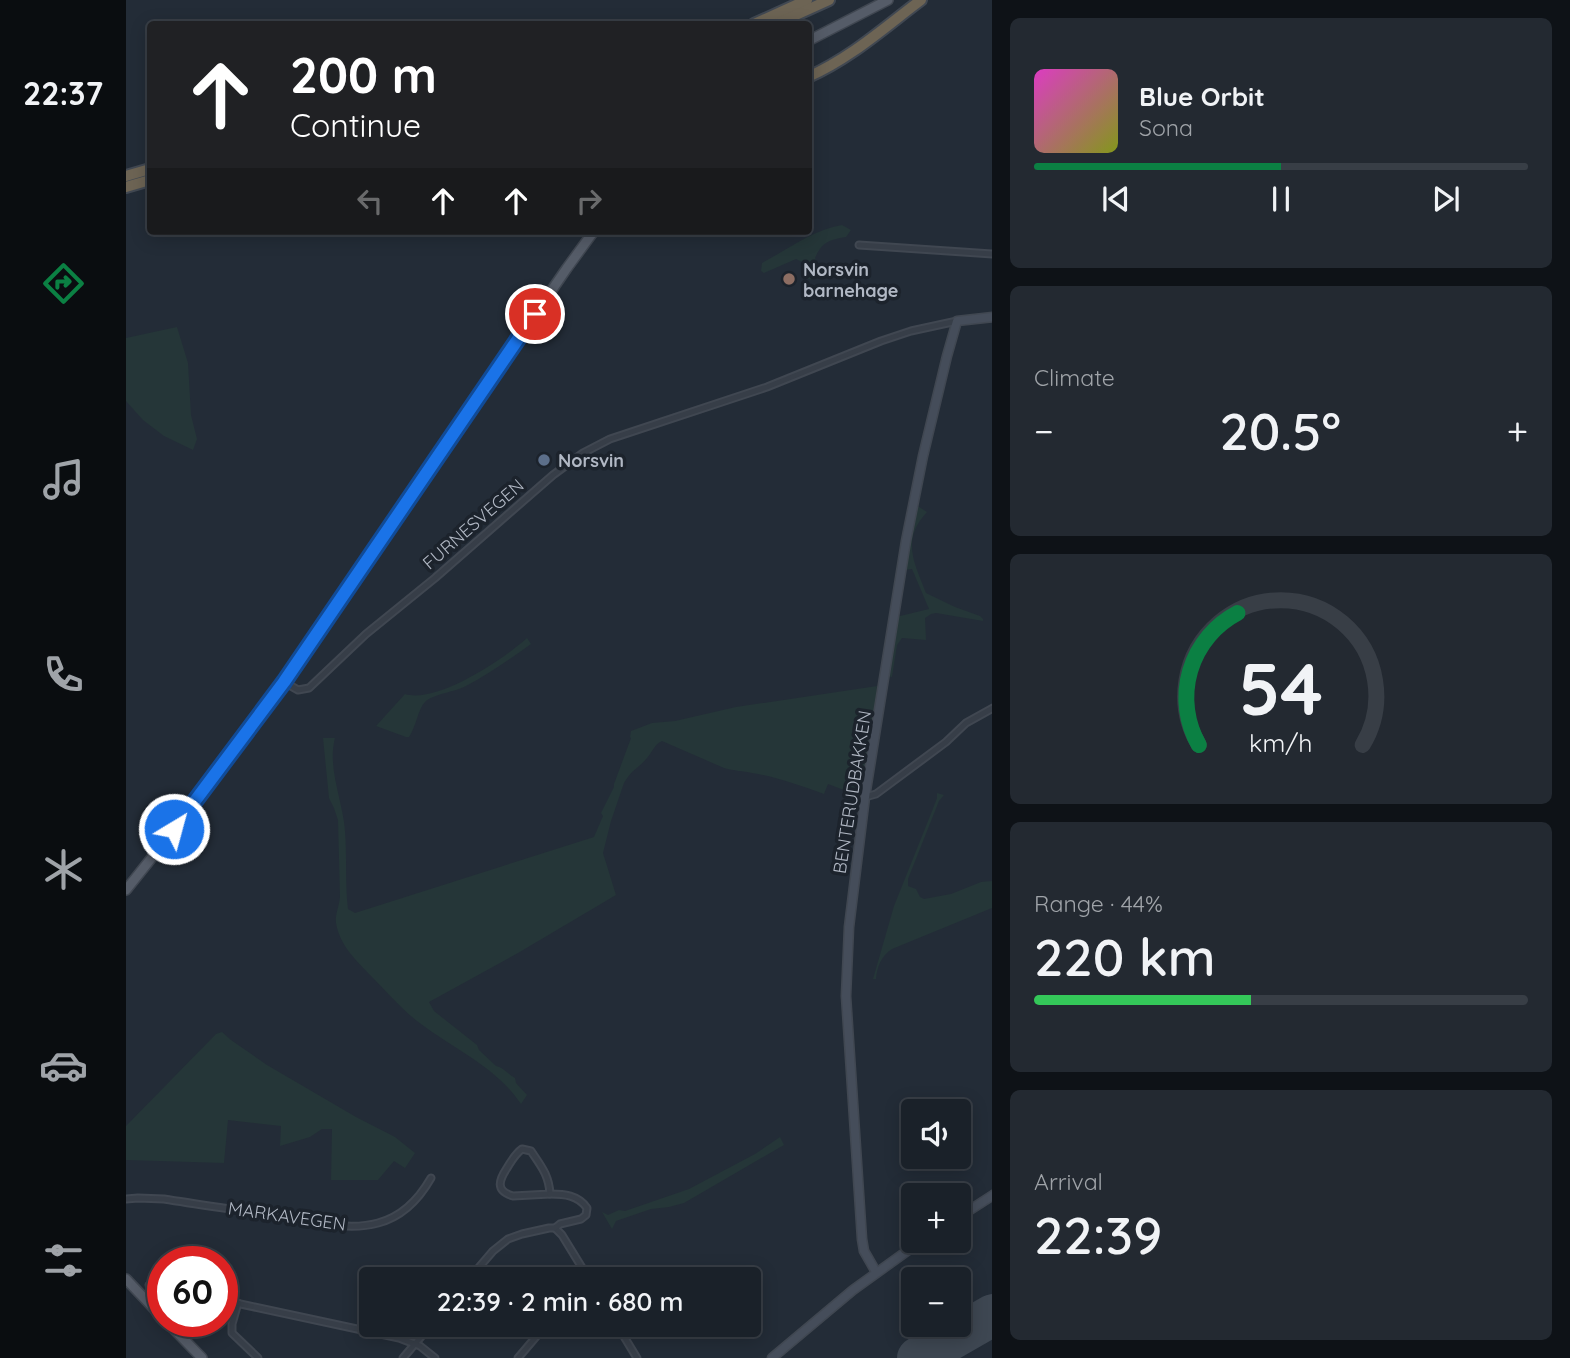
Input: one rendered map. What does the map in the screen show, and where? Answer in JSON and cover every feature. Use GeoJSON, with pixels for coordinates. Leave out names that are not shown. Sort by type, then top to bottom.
{"type":"FeatureCollection","features":[{"type":"Feature","properties":{"kind":"highway"},"geometry":{"type":"LineString","coordinates":[[761,21],[807,0]]}},
{"type":"Feature","properties":{"kind":"highway"},"geometry":{"type":"LineString","coordinates":[[783,21],[829,0]]}},
{"type":"Feature","properties":{"kind":"highway"},"geometry":{"type":"LineString","coordinates":[[812,75],[854,51],[921,0]]}},
{"type":"Feature","properties":{"kind":"highway"},"geometry":{"type":"LineString","coordinates":[[126,176],[147,170]]}},
{"type":"Feature","properties":{"kind":"highway"},"geometry":{"type":"LineString","coordinates":[[126,187],[147,181]]}},
{"type":"Feature","properties":{"kind":"main road"},"geometry":{"type":"LineString","coordinates":[[812,39],[888,0]]}},
{"type":"Feature","properties":{"kind":"main road"},"geometry":{"type":"LineString","coordinates":[[126,890],[284,682],[591,235]]}},
{"type":"Feature","properties":{"kind":"main road","name":"FURNESVEGEN"},"geometry":{"type":"LineString","coordinates":[[957,321],[992,317]]}},
{"type":"Feature","properties":{"kind":"main road","name":"BENTERUDBAKKEN"},"geometry":{"type":"LineString","coordinates":[[876,1272],[864,1251],[862,1239],[846,996],[849,927],[865,797],[908,529],[957,321]]}},
{"type":"Feature","properties":{"kind":"main road"},"geometry":{"type":"LineString","coordinates":[[971,1209],[992,1195]]}},
{"type":"Feature","properties":{"kind":"main road"},"geometry":{"type":"LineString","coordinates":[[772,1358],[823,1314],[904,1253]]}},
{"type":"Feature","properties":{"kind":"main road"},"geometry":{"type":"LineString","coordinates":[[126,1279],[147,1301]]}},
{"type":"Feature","properties":{"kind":"main road"},"geometry":{"type":"LineString","coordinates":[[182,1337],[202,1358]]}},
{"type":"Feature","properties":{"kind":"street"},"geometry":{"type":"LineString","coordinates":[[859,245],[992,254]]}},
{"type":"Feature","properties":{"kind":"street","name":"FURNESVEGEN"},"geometry":{"type":"LineString","coordinates":[[284,682],[298,690],[309,688],[366,634],[553,475],[595,447],[622,435],[767,387],[881,341],[957,321]]}},
{"type":"Feature","properties":{"kind":"street"},"geometry":{"type":"LineString","coordinates":[[865,797],[882,790],[946,742],[966,723],[992,708]]}},
{"type":"Feature","properties":{"kind":"street"},"geometry":{"type":"LineString","coordinates":[[479,1267],[508,1239],[555,1228],[584,1217],[587,1210],[584,1203],[575,1197],[507,1194],[501,1188],[502,1175],[518,1151],[531,1151],[549,1179],[550,1194]]}},
{"type":"Feature","properties":{"kind":"street","name":"MARKAVEGEN"},"geometry":{"type":"LineString","coordinates":[[126,1199],[164,1199],[331,1224],[363,1226],[384,1221],[400,1213],[425,1189],[431,1178]]}},
{"type":"Feature","properties":{"kind":"street"},"geometry":{"type":"LineString","coordinates":[[555,1228],[580,1267]]}},
{"type":"Feature","properties":{"kind":"street"},"geometry":{"type":"LineString","coordinates":[[238,1303],[416,1343],[435,1358]]}},
{"type":"Feature","properties":{"kind":"street"},"geometry":{"type":"LineString","coordinates":[[236,1337],[258,1358]]}},
{"type":"Feature","properties":{"kind":"street"},"geometry":{"type":"LineString","coordinates":[[403,1358],[421,1337]]}},
{"type":"Feature","properties":{"kind":"street"},"geometry":{"type":"LineString","coordinates":[[518,1358],[535,1337]]}},
{"type":"Feature","properties":{"kind":"street"},"geometry":{"type":"LineString","coordinates":[[624,1337],[637,1358]]}},
{"type":"Feature","properties":{"kind":"shaded area"},"geometry":{"type":"Polygon","coordinates":[[[842,225],[851,230],[846,237],[827,243],[820,248],[815,258],[823,274],[818,277],[802,277],[802,262],[796,259],[764,273],[761,271],[762,263],[791,246],[821,231],[842,225]]]}},
{"type":"Feature","properties":{"kind":"shaded area"},"geometry":{"type":"Polygon","coordinates":[[[177,327],[188,363],[191,415],[197,439],[193,450],[164,436],[143,420],[126,401],[126,338],[177,327]]]}},
{"type":"Feature","properties":{"kind":"shaded area"},"geometry":{"type":"Polygon","coordinates":[[[916,505],[927,512],[914,532],[912,542],[914,561],[926,593],[980,616],[983,621],[931,614],[925,618],[926,640],[902,638],[897,645],[892,677],[888,676],[896,617],[929,609],[912,569],[903,570],[916,505]]]}},
{"type":"Feature","properties":{"kind":"shaded area"},"geometry":{"type":"Polygon","coordinates":[[[527,638],[531,644],[491,671],[466,686],[425,702],[409,737],[376,726],[405,694],[418,695],[452,686],[487,668],[527,638]]]}},
{"type":"Feature","properties":{"kind":"shaded area"},"geometry":{"type":"Polygon","coordinates":[[[877,686],[861,791],[857,795],[828,784],[824,794],[771,777],[724,768],[662,741],[659,743],[624,783],[611,821],[603,853],[616,895],[429,1002],[434,1011],[477,1045],[496,1066],[515,1078],[527,1095],[521,1104],[487,1069],[408,1013],[354,958],[341,939],[336,920],[340,897],[338,820],[329,798],[323,738],[335,738],[333,761],[344,820],[348,909],[355,913],[594,837],[603,816],[601,813],[614,787],[631,731],[652,723],[675,721],[736,707],[877,686]]]}},
{"type":"Feature","properties":{"kind":"shaded area"},"geometry":{"type":"Polygon","coordinates":[[[937,793],[944,795],[939,801],[908,879],[908,886],[916,889],[924,899],[992,881],[992,908],[892,949],[882,958],[876,979],[873,979],[894,906],[937,793]]]}},
{"type":"Feature","properties":{"kind":"shaded area"},"geometry":{"type":"Polygon","coordinates":[[[222,1032],[267,1065],[395,1137],[415,1153],[405,1168],[394,1161],[378,1180],[331,1180],[332,1129],[322,1129],[310,1137],[280,1146],[281,1126],[228,1120],[224,1163],[126,1160],[126,1126],[216,1034],[222,1032]]]}},
{"type":"Feature","properties":{"kind":"shaded area"},"geometry":{"type":"Polygon","coordinates":[[[780,1137],[784,1145],[684,1203],[651,1209],[616,1221],[612,1229],[602,1212],[608,1215],[619,1210],[625,1211],[689,1189],[755,1154],[780,1137]]]}},
{"type":"Feature","properties":{"kind":"runway"},"geometry":{"type":"LineString","coordinates":[[918,1358],[992,1316]]}},
{"type":"Feature","properties":{"kind":"place","name":"Norsvin barnehage"},"geometry":{"type":"Point","coordinates":[789,279]}},
{"type":"Feature","properties":{"kind":"place","name":"Norsvin"},"geometry":{"type":"Point","coordinates":[544,460]}},
{"type":"Feature","properties":{"kind":"route"},"geometry":{"type":"LineString","coordinates":[[174,829],[284,682],[535,314]]}}]}
